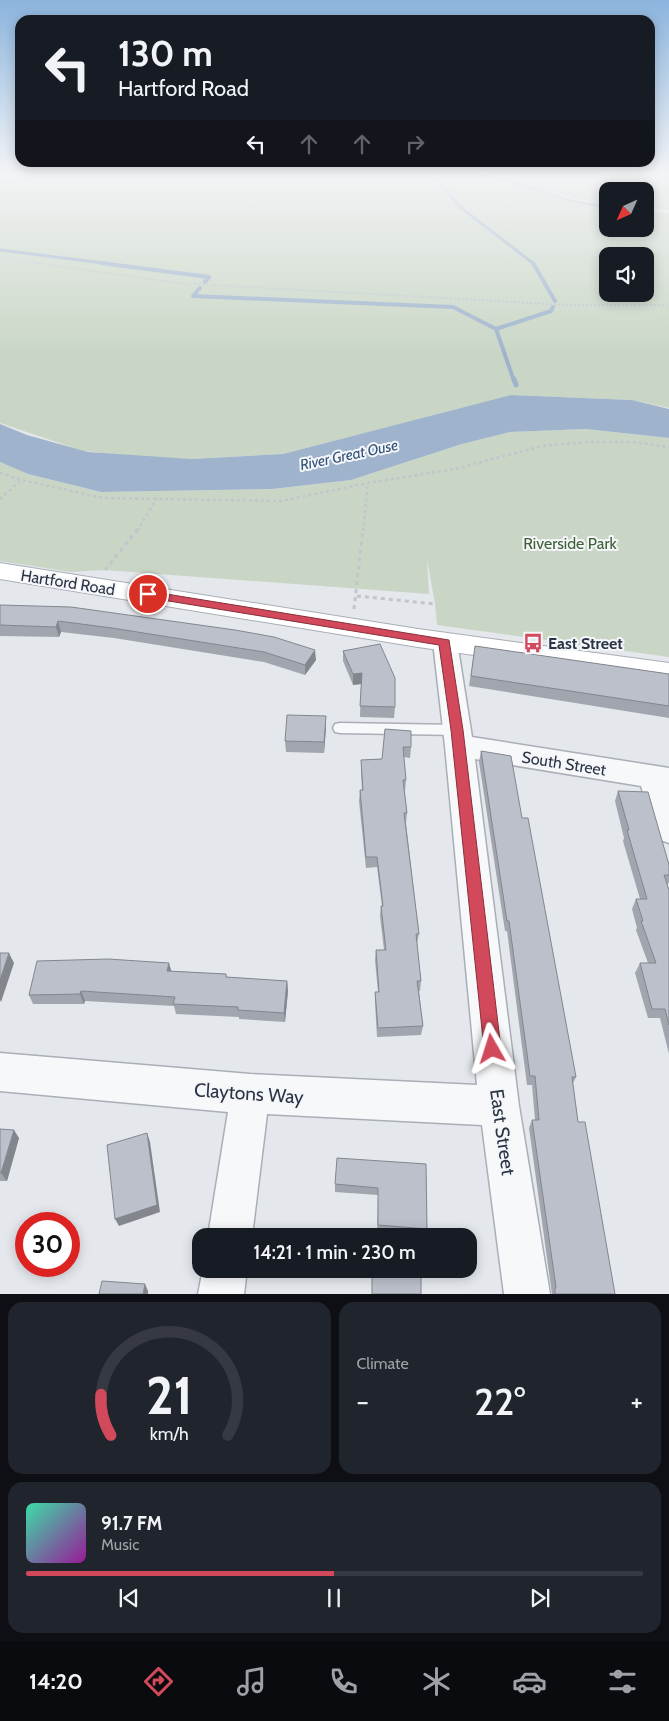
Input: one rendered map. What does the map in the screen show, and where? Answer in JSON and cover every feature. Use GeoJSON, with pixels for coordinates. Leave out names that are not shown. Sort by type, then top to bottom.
{"type":"FeatureCollection","features":[{"type":"Feature","properties":{"kind":"main road","name":"Hartford Road"},"geometry":{"type":"LineString","coordinates":[[0,571],[445,642],[669,673]]}},
{"type":"Feature","properties":{"kind":"street","name":"East Street"},"geometry":{"type":"LineString","coordinates":[[445,642],[458,738],[499,1106],[526,1294]]}},
{"type":"Feature","properties":{"kind":"street","name":"South Street"},"geometry":{"type":"LineString","coordinates":[[458,738],[661,778]]}},
{"type":"Feature","properties":{"kind":"street"},"geometry":{"type":"LineString","coordinates":[[661,778],[669,830]]}},
{"type":"Feature","properties":{"kind":"street","name":"Claytons Way"},"geometry":{"type":"LineString","coordinates":[[0,1072],[250,1094],[499,1106]]}},
{"type":"Feature","properties":{"kind":"street"},"geometry":{"type":"LineString","coordinates":[[231,1228],[250,1094]]}},
{"type":"Feature","properties":{"kind":"street"},"geometry":{"type":"LineString","coordinates":[[221,1294],[224,1278]]}},
{"type":"Feature","properties":{"kind":"lane"},"geometry":{"type":"LineString","coordinates":[[340,728],[458,738]]}},
{"type":"Feature","properties":{"kind":"path"},"geometry":{"type":"LineString","coordinates":[[0,258],[177,283],[567,305],[669,305]]}},
{"type":"Feature","properties":{"kind":"path"},"geometry":{"type":"LineString","coordinates":[[0,473],[22,480],[103,498],[281,501],[368,482],[455,469],[542,446],[586,442],[633,442],[669,447]]}},
{"type":"Feature","properties":{"kind":"path"},"geometry":{"type":"LineString","coordinates":[[0,499],[22,480]]}},
{"type":"Feature","properties":{"kind":"path"},"geometry":{"type":"LineString","coordinates":[[353,613],[357,596],[368,482]]}},
{"type":"Feature","properties":{"kind":"path"},"geometry":{"type":"LineString","coordinates":[[104,570],[144,522],[157,498]]}},
{"type":"Feature","properties":{"kind":"path"},"geometry":{"type":"LineString","coordinates":[[357,596],[435,604]]}},
{"type":"Feature","properties":{"kind":"green space"},"geometry":{"type":"Polygon","coordinates":[[[0,233],[599,233],[599,238],[654,238],[654,233],[669,233],[669,408],[632,400],[512,395],[283,454],[192,459],[144,457],[83,451],[0,423],[0,233]]]}},
{"type":"Feature","properties":{"kind":"green space","name":"Riverside Park"},"geometry":{"type":"Polygon","coordinates":[[[586,429],[669,438],[669,657],[437,625],[427,559],[429,594],[104,570],[71,572],[0,561],[0,462],[28,474],[101,492],[272,489],[351,480],[462,444],[510,432],[586,429]]]}},
{"type":"Feature","properties":{"kind":"water","name":"River Great Ouse"},"geometry":{"type":"Polygon","coordinates":[[[511,395],[632,400],[669,409],[669,438],[586,429],[510,432],[462,444],[351,480],[272,489],[101,492],[28,474],[0,462],[0,424],[27,435],[88,452],[192,459],[283,454],[511,395]]]}},
{"type":"Feature","properties":{"kind":"building"},"geometry":{"type":"Polygon","coordinates":[[[0,605],[71,607],[235,630],[274,637],[315,650],[305,665],[264,652],[112,628],[58,621],[56,627],[0,625],[0,605]]]}},
{"type":"Feature","properties":{"kind":"building"},"geometry":{"type":"Polygon","coordinates":[[[380,644],[395,678],[395,707],[360,706],[362,673],[353,674],[343,651],[380,644]]]}},
{"type":"Feature","properties":{"kind":"building"},"geometry":{"type":"Polygon","coordinates":[[[475,646],[669,674],[669,706],[471,676],[475,646]]]}},
{"type":"Feature","properties":{"kind":"building"},"geometry":{"type":"Polygon","coordinates":[[[287,715],[326,716],[324,742],[285,741],[287,715]]]}},
{"type":"Feature","properties":{"kind":"building"},"geometry":{"type":"Polygon","coordinates":[[[385,729],[411,731],[411,747],[403,747],[406,780],[403,780],[407,813],[404,813],[419,934],[416,934],[421,981],[417,981],[423,1026],[378,1028],[375,992],[379,992],[376,950],[386,950],[381,906],[383,906],[377,857],[366,857],[360,790],[363,790],[361,760],[382,759],[385,729]]]}},
{"type":"Feature","properties":{"kind":"building"},"geometry":{"type":"Polygon","coordinates":[[[481,751],[511,756],[522,818],[528,818],[576,1077],[572,1077],[578,1122],[585,1122],[615,1294],[555,1294],[556,1287],[532,1120],[539,1120],[535,1076],[530,1076],[509,921],[507,921],[481,751]]]}},
{"type":"Feature","properties":{"kind":"building"},"geometry":{"type":"Polygon","coordinates":[[[618,791],[648,792],[669,865],[669,875],[664,875],[669,890],[669,1025],[665,1009],[652,1009],[640,963],[656,963],[641,921],[643,921],[636,899],[647,899],[618,791]]]}},
{"type":"Feature","properties":{"kind":"building"},"geometry":{"type":"Polygon","coordinates":[[[0,953],[9,953],[0,980],[0,953]]]}},
{"type":"Feature","properties":{"kind":"building"},"geometry":{"type":"Polygon","coordinates":[[[108,959],[169,963],[167,971],[226,974],[226,977],[287,981],[284,1013],[238,1010],[238,1007],[173,1004],[175,997],[81,991],[80,994],[29,995],[37,961],[108,959]]]}},
{"type":"Feature","properties":{"kind":"building"},"geometry":{"type":"Polygon","coordinates":[[[0,1129],[14,1130],[1,1173],[0,1173],[0,1129]]]}},
{"type":"Feature","properties":{"kind":"building"},"geometry":{"type":"Polygon","coordinates":[[[147,1133],[157,1205],[115,1219],[107,1145],[147,1133]]]}},
{"type":"Feature","properties":{"kind":"building"},"geometry":{"type":"Polygon","coordinates":[[[337,1158],[426,1164],[427,1228],[378,1225],[378,1188],[335,1184],[337,1158]]]}},
{"type":"Feature","properties":{"kind":"building"},"geometry":{"type":"Polygon","coordinates":[[[372,1278],[421,1278],[421,1294],[372,1294],[372,1278]]]}},
{"type":"Feature","properties":{"kind":"building"},"geometry":{"type":"Polygon","coordinates":[[[102,1281],[145,1284],[143,1294],[99,1294],[102,1281]]]}},
{"type":"Feature","properties":{"kind":"waterway"},"geometry":{"type":"LineString","coordinates":[[494,233],[533,263]]}},
{"type":"Feature","properties":{"kind":"waterway"},"geometry":{"type":"LineString","coordinates":[[0,250],[111,264]]}},
{"type":"Feature","properties":{"kind":"waterway"},"geometry":{"type":"LineString","coordinates":[[101,263],[209,277],[205,282]]}},
{"type":"Feature","properties":{"kind":"waterway"},"geometry":{"type":"LineString","coordinates":[[533,263],[555,301]]}},
{"type":"Feature","properties":{"kind":"waterway"},"geometry":{"type":"LineString","coordinates":[[200,288],[193,296],[453,307],[496,329]]}},
{"type":"Feature","properties":{"kind":"waterway"},"geometry":{"type":"LineString","coordinates":[[496,329],[551,311],[553,307]]}},
{"type":"Feature","properties":{"kind":"waterway"},"geometry":{"type":"LineString","coordinates":[[496,329],[514,381]]}},
{"type":"Feature","properties":{"kind":"waterway"},"geometry":{"type":"LineString","coordinates":[[514,379],[516,385]]}},
{"type":"Feature","properties":{"kind":"place","name":"East Street"},"geometry":{"type":"Point","coordinates":[533,643]}},
{"type":"Feature","properties":{"kind":"route"},"geometry":{"type":"LineString","coordinates":[[148,594],[445,642],[457,730],[492,1049]]}}]}
